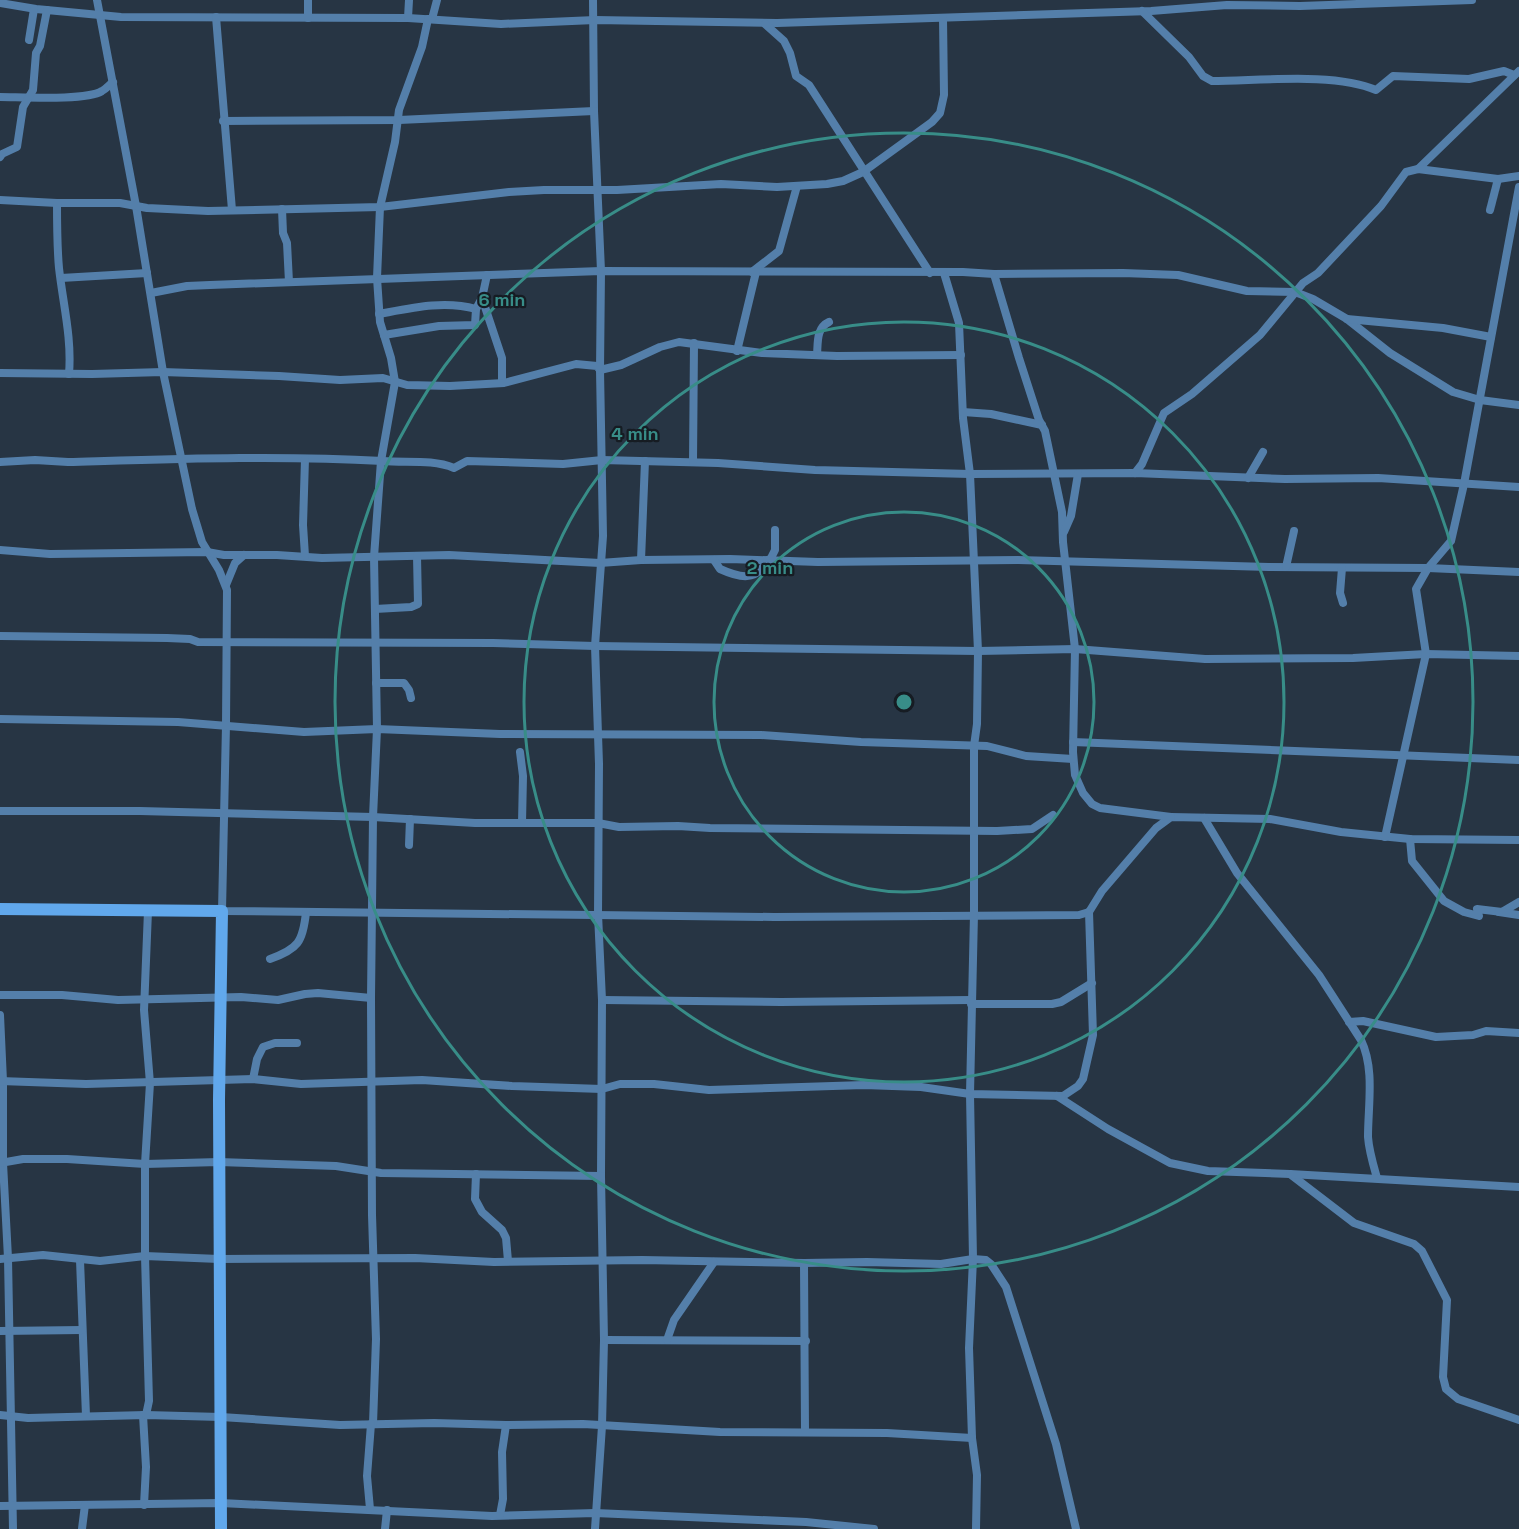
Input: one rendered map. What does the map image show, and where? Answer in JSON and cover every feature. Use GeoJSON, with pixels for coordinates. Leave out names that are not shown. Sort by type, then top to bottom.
{"type":"FeatureCollection","features":[{"type":"Feature","properties":{"kind":"street"},"geometry":{"type":"LineString","coordinates":[[97,0],[136,206],[163,372],[197,530],[226,585]]}},
{"type":"Feature","properties":{"kind":"street"},"geometry":{"type":"LineString","coordinates":[[308,0],[308,18]]}},
{"type":"Feature","properties":{"kind":"street"},"geometry":{"type":"LineString","coordinates":[[408,18],[409,0]]}},
{"type":"Feature","properties":{"kind":"street"},"geometry":{"type":"LineString","coordinates":[[370,1509],[367,1476],[376,1339],[371,1082],[373,818],[377,729],[374,557],[381,461],[395,382],[379,314],[377,278],[380,207],[396,142],[402,100],[437,0]]}},
{"type":"Feature","properties":{"kind":"street"},"geometry":{"type":"LineString","coordinates":[[593,0],[595,20],[594,111],[601,271],[603,536],[595,646],[599,735],[598,914],[602,1000],[604,1340],[602,1426],[595,1529]]}},
{"type":"Feature","properties":{"kind":"street"},"geometry":{"type":"LineString","coordinates":[[0,3],[34,9],[121,17],[408,18],[501,24],[595,20],[764,23],[1142,11],[1185,4],[1472,0]]}},
{"type":"Feature","properties":{"kind":"street"},"geometry":{"type":"LineString","coordinates":[[29,40],[34,9]]}},
{"type":"Feature","properties":{"kind":"street"},"geometry":{"type":"LineString","coordinates":[[0,157],[17,147],[24,107],[34,87],[36,53],[40,46],[47,10]]}},
{"type":"Feature","properties":{"kind":"street"},"geometry":{"type":"LineString","coordinates":[[1142,11],[1189,57],[1203,76],[1212,81],[1324,80],[1365,85],[1376,90],[1394,76],[1469,79],[1504,71],[1516,73]]}},
{"type":"Feature","properties":{"kind":"street"},"geometry":{"type":"LineString","coordinates":[[216,17],[232,210]]}},
{"type":"Feature","properties":{"kind":"street"},"geometry":{"type":"LineString","coordinates":[[0,200],[120,203],[183,211],[282,209],[380,207],[509,192],[617,190],[721,184],[797,186],[835,183],[863,172],[932,122],[940,113],[945,81],[943,18]]}},
{"type":"Feature","properties":{"kind":"street"},"geometry":{"type":"LineString","coordinates":[[764,23],[784,41],[790,53],[795,74],[809,86],[930,273]]}},
{"type":"Feature","properties":{"kind":"street"},"geometry":{"type":"LineString","coordinates":[[1418,169],[1516,73]]}},
{"type":"Feature","properties":{"kind":"street"},"geometry":{"type":"LineString","coordinates":[[0,97],[30,98],[95,94],[102,92],[113,82]]}},
{"type":"Feature","properties":{"kind":"street"},"geometry":{"type":"LineString","coordinates":[[223,121],[399,120],[594,111]]}},
{"type":"Feature","properties":{"kind":"street"},"geometry":{"type":"LineString","coordinates":[[1135,473],[1142,464],[1164,413],[1188,397],[1260,335],[1295,292],[1318,273],[1362,228],[1406,172],[1418,169],[1498,179],[1519,176]]}},
{"type":"Feature","properties":{"kind":"street"},"geometry":{"type":"LineString","coordinates":[[1490,210],[1498,179]]}},
{"type":"Feature","properties":{"kind":"street"},"geometry":{"type":"LineString","coordinates":[[737,351],[754,272],[779,251],[797,186]]}},
{"type":"Feature","properties":{"kind":"street"},"geometry":{"type":"LineString","coordinates":[[1385,837],[1426,654],[1416,589],[1428,568],[1451,541],[1464,484],[1519,187]]}},
{"type":"Feature","properties":{"kind":"street"},"geometry":{"type":"LineString","coordinates":[[57,203],[61,278],[69,328],[69,374]]}},
{"type":"Feature","properties":{"kind":"street"},"geometry":{"type":"LineString","coordinates":[[282,209],[289,282]]}},
{"type":"Feature","properties":{"kind":"street"},"geometry":{"type":"LineString","coordinates":[[151,293],[187,286],[601,271],[1178,275],[1246,291],[1295,292],[1313,299],[1347,319],[1424,375],[1453,392],[1480,400],[1519,405]]}},
{"type":"Feature","properties":{"kind":"street"},"geometry":{"type":"LineString","coordinates":[[61,278],[147,273]]}},
{"type":"Feature","properties":{"kind":"street"},"geometry":{"type":"LineString","coordinates":[[944,273],[957,311],[963,412],[970,474],[978,651],[977,724],[974,746],[974,914],[970,1094],[973,1259],[969,1348],[972,1438],[977,1475],[976,1529]]}},
{"type":"Feature","properties":{"kind":"street"},"geometry":{"type":"LineString","coordinates":[[994,274],[1018,358],[1045,431],[1062,512],[1062,536],[1075,649],[1073,759],[1079,785],[1092,804],[1171,817],[1270,819],[1341,832],[1385,837],[1519,840]]}},
{"type":"Feature","properties":{"kind":"street"},"geometry":{"type":"LineString","coordinates":[[384,335],[439,326],[475,325],[476,309],[482,298],[487,275]]}},
{"type":"Feature","properties":{"kind":"street"},"geometry":{"type":"LineString","coordinates":[[482,298],[501,358],[502,383]]}},
{"type":"Feature","properties":{"kind":"street"},"geometry":{"type":"LineString","coordinates":[[379,314],[414,307],[450,304],[476,309]]}},
{"type":"Feature","properties":{"kind":"street"},"geometry":{"type":"LineString","coordinates":[[1347,319],[1443,328],[1491,337]]}},
{"type":"Feature","properties":{"kind":"street"},"geometry":{"type":"LineString","coordinates":[[817,355],[820,331],[822,326],[829,322]]}},
{"type":"Feature","properties":{"kind":"street"},"geometry":{"type":"LineString","coordinates":[[600,370],[621,365],[672,343],[694,343],[737,351],[817,355],[961,356]]}},
{"type":"Feature","properties":{"kind":"street"},"geometry":{"type":"LineString","coordinates":[[693,462],[694,343]]}},
{"type":"Feature","properties":{"kind":"street"},"geometry":{"type":"LineString","coordinates":[[0,373],[163,372],[340,380],[383,378],[407,385],[432,386],[502,383],[576,364],[597,366],[600,370]]}},
{"type":"Feature","properties":{"kind":"street"},"geometry":{"type":"LineString","coordinates":[[963,412],[991,414],[1042,425]]}},
{"type":"Feature","properties":{"kind":"street"},"geometry":{"type":"LineString","coordinates":[[1248,478],[1263,452]]}},
{"type":"Feature","properties":{"kind":"street"},"geometry":{"type":"LineString","coordinates":[[0,462],[35,459],[68,462],[305,459],[440,462],[454,468],[467,461],[563,464],[602,460],[693,462],[815,470],[970,474],[1135,473],[1248,478],[1378,478],[1519,487]]}},
{"type":"Feature","properties":{"kind":"street"},"geometry":{"type":"LineString","coordinates":[[305,459],[303,525],[305,556]]}},
{"type":"Feature","properties":{"kind":"street"},"geometry":{"type":"LineString","coordinates":[[641,560],[645,461]]}},
{"type":"Feature","properties":{"kind":"street"},"geometry":{"type":"LineString","coordinates":[[1062,536],[1071,516],[1078,474]]}},
{"type":"Feature","properties":{"kind":"street"},"geometry":{"type":"LineString","coordinates":[[714,560],[720,569],[748,576],[759,573],[774,550],[775,530]]}},
{"type":"Feature","properties":{"kind":"street"},"geometry":{"type":"LineString","coordinates":[[1286,567],[1294,531]]}},
{"type":"Feature","properties":{"kind":"street"},"geometry":{"type":"LineString","coordinates":[[0,550],[35,554],[207,552],[220,555],[374,557],[448,555],[600,563],[641,560],[1065,561],[1519,572]]}},
{"type":"Feature","properties":{"kind":"street"},"geometry":{"type":"LineString","coordinates":[[221,1529],[219,997],[226,725],[226,585],[236,563],[244,555]]}},
{"type":"Feature","properties":{"kind":"street"},"geometry":{"type":"LineString","coordinates":[[375,609],[411,607],[418,604],[417,556]]}},
{"type":"Feature","properties":{"kind":"street"},"geometry":{"type":"LineString","coordinates":[[1342,568],[1340,593],[1343,603]]}},
{"type":"Feature","properties":{"kind":"street"},"geometry":{"type":"LineString","coordinates":[[0,636],[167,638],[189,639],[198,642],[493,643],[978,651],[1075,649],[1205,659],[1353,658],[1426,654],[1519,656]]}},
{"type":"Feature","properties":{"kind":"street"},"geometry":{"type":"LineString","coordinates":[[376,683],[404,683],[411,698]]}},
{"type":"Feature","properties":{"kind":"street"},"geometry":{"type":"LineString","coordinates":[[0,719],[226,725],[303,732],[377,729],[500,734],[761,735],[991,747],[1026,756],[1073,759]]}},
{"type":"Feature","properties":{"kind":"street"},"geometry":{"type":"LineString","coordinates":[[1073,742],[1519,760]]}},
{"type":"Feature","properties":{"kind":"street"},"geometry":{"type":"LineString","coordinates":[[520,752],[523,776],[522,823]]}},
{"type":"Feature","properties":{"kind":"street"},"geometry":{"type":"LineString","coordinates":[[0,811],[598,823],[619,827],[973,831],[1032,829],[1053,815]]}},
{"type":"Feature","properties":{"kind":"street"},"geometry":{"type":"LineString","coordinates":[[2,1081],[86,1084],[253,1078],[302,1084],[422,1080],[602,1089],[625,1084],[661,1084],[709,1090],[864,1085],[921,1087],[970,1094],[1057,1096],[1072,1091],[1083,1079],[1093,1035],[1089,912],[1102,891],[1156,828],[1171,817]]}},
{"type":"Feature","properties":{"kind":"street"},"geometry":{"type":"LineString","coordinates":[[1204,818],[1237,873],[1319,975],[1366,1052],[1369,1074],[1368,1139],[1377,1178]]}},
{"type":"Feature","properties":{"kind":"street"},"geometry":{"type":"LineString","coordinates":[[409,845],[410,819]]}},
{"type":"Feature","properties":{"kind":"street"},"geometry":{"type":"LineString","coordinates":[[1410,839],[1412,861],[1444,901],[1464,912],[1479,916],[1478,909]]}},
{"type":"Feature","properties":{"kind":"street"},"geometry":{"type":"LineString","coordinates":[[1478,909],[1502,912],[1519,903]]}},
{"type":"Feature","properties":{"kind":"street"},"geometry":{"type":"LineString","coordinates":[[0,909],[774,917],[1075,915],[1089,912]]}},
{"type":"Feature","properties":{"kind":"street"},"geometry":{"type":"LineString","coordinates":[[1478,909],[1519,915]]}},
{"type":"Feature","properties":{"kind":"street"},"geometry":{"type":"LineString","coordinates":[[144,1505],[145,1415],[149,1401],[145,1164],[150,1083],[144,1010],[148,911]]}},
{"type":"Feature","properties":{"kind":"street"},"geometry":{"type":"LineString","coordinates":[[270,959],[291,951],[300,942],[306,912]]}},
{"type":"Feature","properties":{"kind":"street"},"geometry":{"type":"LineString","coordinates":[[602,1000],[1053,1004],[1070,997],[1092,983]]}},
{"type":"Feature","properties":{"kind":"street"},"geometry":{"type":"LineString","coordinates":[[0,995],[145,1000],[219,997],[278,1000],[318,993],[371,998]]}},
{"type":"Feature","properties":{"kind":"street"},"geometry":{"type":"LineString","coordinates":[[0,1015],[5,1331],[12,1416],[13,1529]]}},
{"type":"Feature","properties":{"kind":"street"},"geometry":{"type":"LineString","coordinates":[[1349,1022],[1363,1021],[1436,1037],[1473,1035],[1486,1031],[1519,1034]]}},
{"type":"Feature","properties":{"kind":"street"},"geometry":{"type":"LineString","coordinates":[[253,1078],[257,1059],[263,1047],[275,1043],[297,1043]]}},
{"type":"Feature","properties":{"kind":"street"},"geometry":{"type":"LineString","coordinates":[[1057,1096],[1108,1129],[1170,1163],[1208,1172],[1377,1178],[1519,1187]]}},
{"type":"Feature","properties":{"kind":"street"},"geometry":{"type":"LineString","coordinates":[[1,1163],[23,1159],[67,1159],[145,1164],[219,1162],[336,1166],[372,1172],[602,1176]]}},
{"type":"Feature","properties":{"kind":"street"},"geometry":{"type":"LineString","coordinates":[[476,1174],[475,1199],[482,1212],[502,1230],[506,1238],[508,1261]]}},
{"type":"Feature","properties":{"kind":"street"},"geometry":{"type":"LineString","coordinates":[[1290,1174],[1354,1223],[1410,1242],[1422,1251],[1447,1300],[1443,1377],[1446,1389],[1458,1399],[1519,1420]]}},
{"type":"Feature","properties":{"kind":"street"},"geometry":{"type":"LineString","coordinates":[[4,1258],[43,1256],[100,1261],[145,1256],[219,1259],[373,1258],[941,1264],[973,1259],[986,1260],[1006,1287],[1056,1444],[1076,1529]]}},
{"type":"Feature","properties":{"kind":"street"},"geometry":{"type":"LineString","coordinates":[[80,1260],[86,1416]]}},
{"type":"Feature","properties":{"kind":"street"},"geometry":{"type":"LineString","coordinates":[[667,1340],[675,1320],[714,1262]]}},
{"type":"Feature","properties":{"kind":"street"},"geometry":{"type":"LineString","coordinates":[[804,1263],[805,1431]]}},
{"type":"Feature","properties":{"kind":"street"},"geometry":{"type":"LineString","coordinates":[[5,1331],[82,1330]]}},
{"type":"Feature","properties":{"kind":"street"},"geometry":{"type":"LineString","coordinates":[[604,1340],[806,1341]]}},
{"type":"Feature","properties":{"kind":"street"},"geometry":{"type":"LineString","coordinates":[[0,1415],[221,1417],[340,1425],[551,1424],[720,1432],[805,1431],[972,1438]]}},
{"type":"Feature","properties":{"kind":"street"},"geometry":{"type":"LineString","coordinates":[[500,1515],[503,1499],[502,1452],[506,1425]]}},
{"type":"Feature","properties":{"kind":"street"},"geometry":{"type":"LineString","coordinates":[[0,1506],[221,1503],[500,1515],[595,1513],[806,1522],[874,1529]]}},
{"type":"Feature","properties":{"kind":"street"},"geometry":{"type":"LineString","coordinates":[[82,1529],[85,1505]]}},
{"type":"Feature","properties":{"kind":"street"},"geometry":{"type":"LineString","coordinates":[[385,1529],[387,1510]]}}]}
